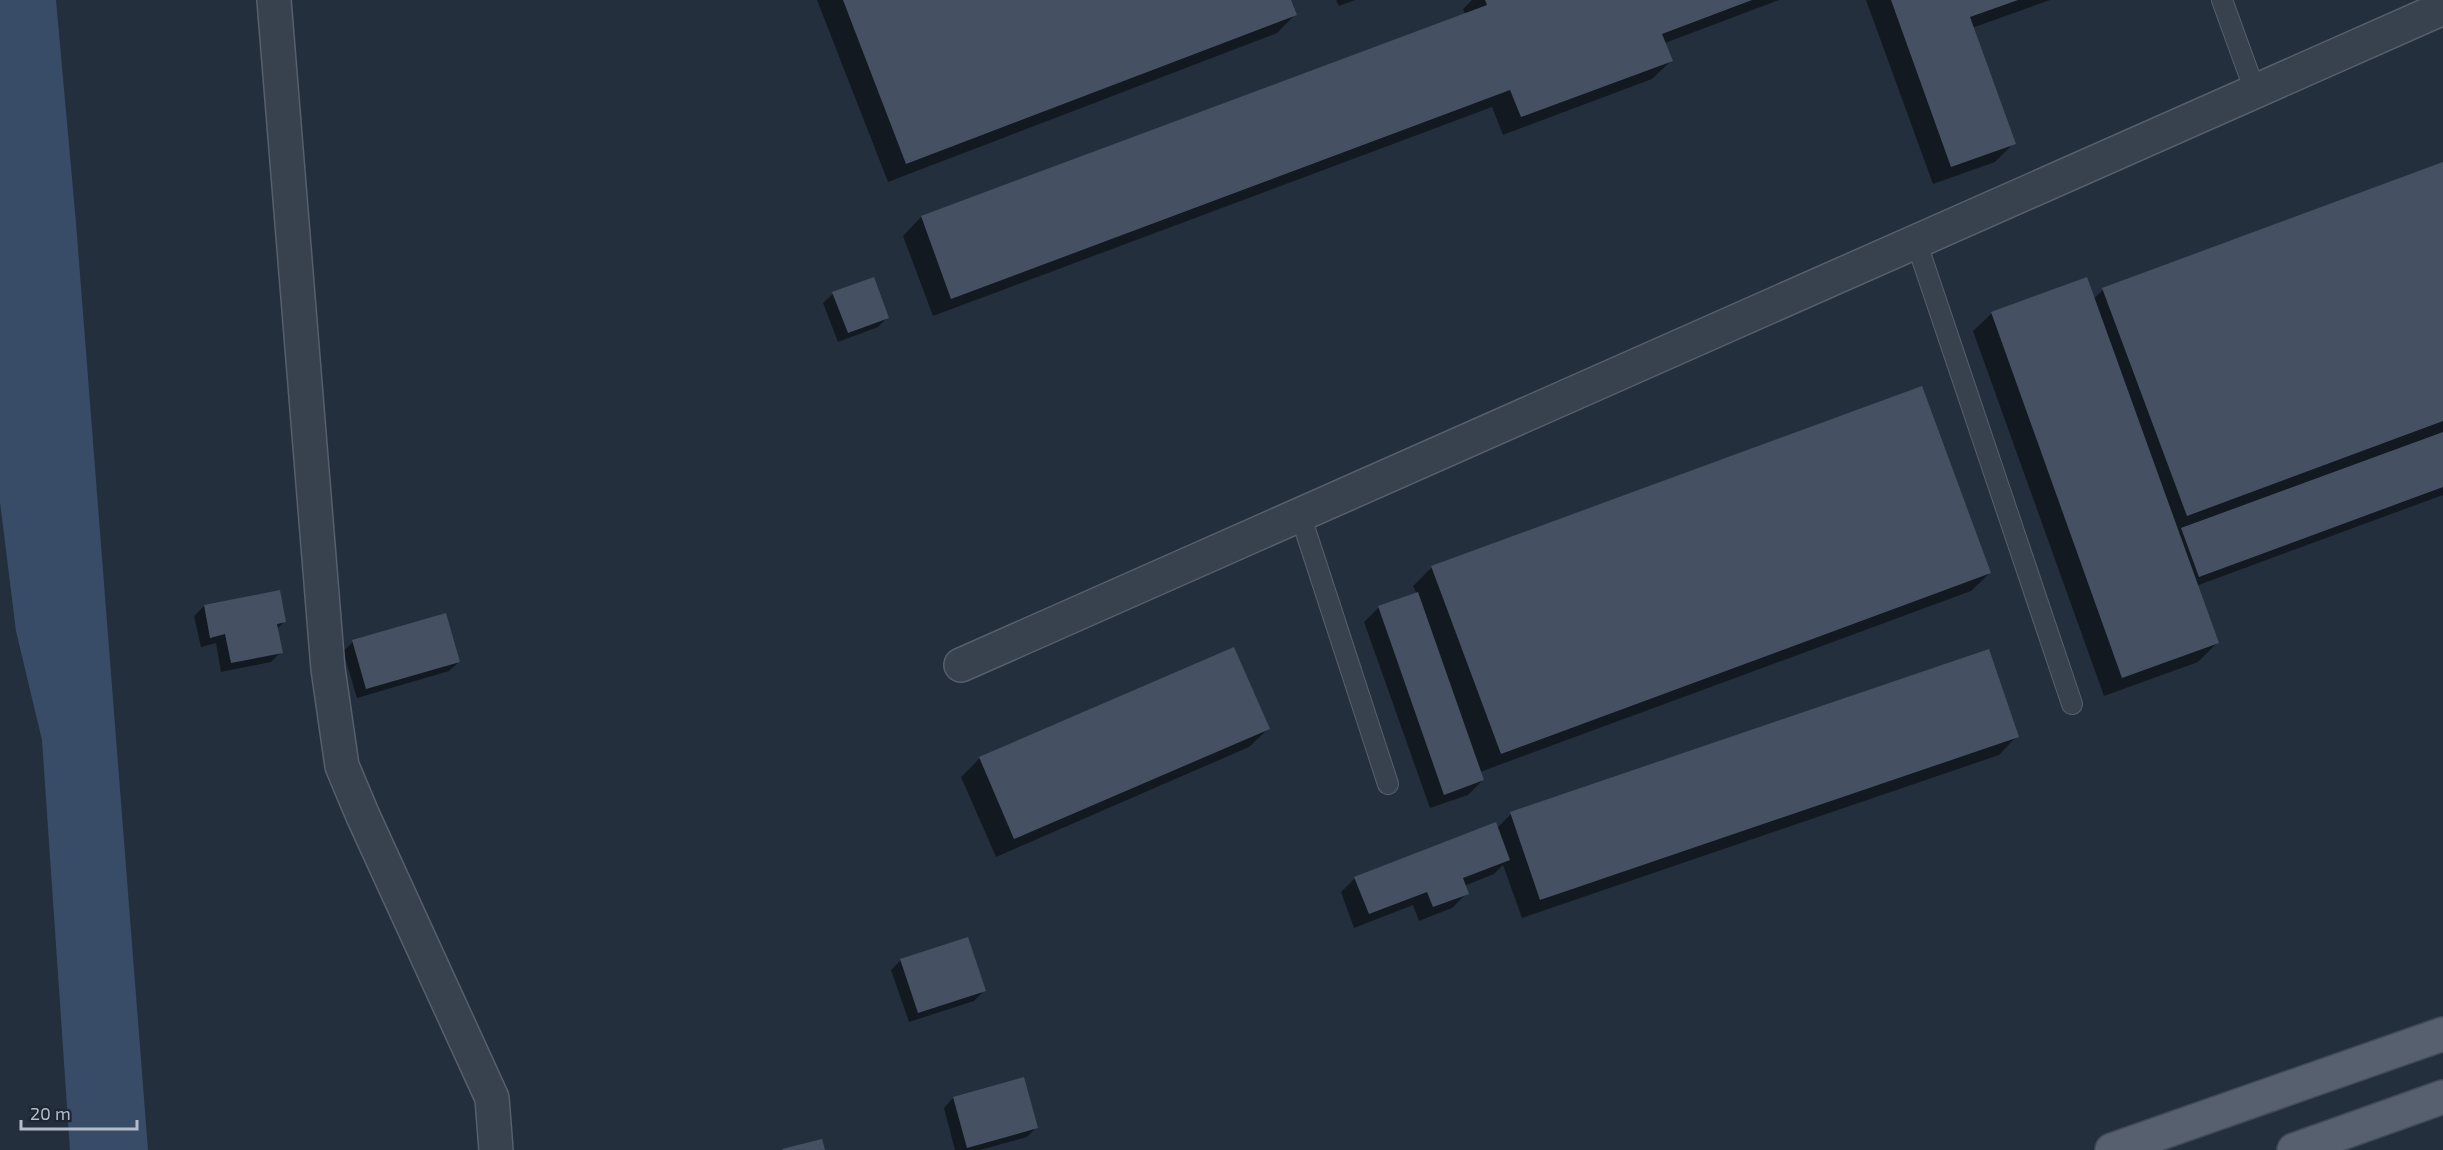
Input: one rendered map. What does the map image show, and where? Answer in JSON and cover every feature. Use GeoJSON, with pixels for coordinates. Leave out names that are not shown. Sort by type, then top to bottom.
{"type":"FeatureCollection","features":[{"type":"Feature","properties":{"kind":"main road"},"geometry":{"type":"LineString","coordinates":[[2112,1150],[2443,1034]]}},
{"type":"Feature","properties":{"kind":"main road"},"geometry":{"type":"LineString","coordinates":[[2294,1150],[2443,1097]]}},
{"type":"Feature","properties":{"kind":"street"},"geometry":{"type":"LineString","coordinates":[[274,0],[328,669],[342,766],[492,1098],[496,1150]]}},
{"type":"Feature","properties":{"kind":"street"},"geometry":{"type":"LineString","coordinates":[[961,664],[2443,8]]}},
{"type":"Feature","properties":{"kind":"lane"},"geometry":{"type":"LineString","coordinates":[[2222,0],[2255,91]]}},
{"type":"Feature","properties":{"kind":"lane"},"geometry":{"type":"LineString","coordinates":[[1916,241],[2072,704]]}},
{"type":"Feature","properties":{"kind":"lane"},"geometry":{"type":"LineString","coordinates":[[1300,514],[1388,784]]}},
{"type":"Feature","properties":{"kind":"water"},"geometry":{"type":"Polygon","coordinates":[[[0,0],[56,0],[76,223],[148,1150],[70,1150],[42,740],[16,631],[0,502],[0,0]]]}},
{"type":"Feature","properties":{"kind":"building"},"geometry":{"type":"Polygon","coordinates":[[[843,0],[1291,0],[1297,15],[906,164],[843,0]]]}},
{"type":"Feature","properties":{"kind":"building"},"geometry":{"type":"Polygon","coordinates":[[[1485,0],[1752,0],[1662,34],[1673,61],[1521,117],[1510,90],[951,299],[921,216],[1487,5],[1485,0]]]}},
{"type":"Feature","properties":{"kind":"building"},"geometry":{"type":"Polygon","coordinates":[[[1891,0],[2018,0],[1970,17],[2016,144],[1951,167],[1891,0]]]}},
{"type":"Feature","properties":{"kind":"building"},"geometry":{"type":"Polygon","coordinates":[[[2443,162],[2443,421],[2187,516],[2102,288],[2443,162]]]}},
{"type":"Feature","properties":{"kind":"building"},"geometry":{"type":"Polygon","coordinates":[[[874,277],[889,318],[848,333],[832,292],[874,277]]]}},
{"type":"Feature","properties":{"kind":"building"},"geometry":{"type":"Polygon","coordinates":[[[2087,277],[2219,643],[2122,678],[1991,312],[2087,277]]]}},
{"type":"Feature","properties":{"kind":"building"},"geometry":{"type":"Polygon","coordinates":[[[1922,386],[1991,573],[1501,754],[1431,566],[1922,386]]]}},
{"type":"Feature","properties":{"kind":"building"},"geometry":{"type":"Polygon","coordinates":[[[2443,432],[2443,487],[2199,577],[2181,528],[2443,432]]]}},
{"type":"Feature","properties":{"kind":"building"},"geometry":{"type":"Polygon","coordinates":[[[280,590],[286,622],[277,624],[283,653],[231,663],[225,634],[210,638],[204,605],[280,590]]]}},
{"type":"Feature","properties":{"kind":"building"},"geometry":{"type":"Polygon","coordinates":[[[1418,592],[1484,780],[1444,795],[1378,606],[1418,592]]]}},
{"type":"Feature","properties":{"kind":"building"},"geometry":{"type":"Polygon","coordinates":[[[446,613],[460,662],[366,689],[352,640],[446,613]]]}},
{"type":"Feature","properties":{"kind":"building"},"geometry":{"type":"Polygon","coordinates":[[[1234,647],[1270,729],[1014,839],[979,757],[1234,647]]]}},
{"type":"Feature","properties":{"kind":"building"},"geometry":{"type":"Polygon","coordinates":[[[1989,649],[2019,737],[1540,900],[1510,812],[1989,649]]]}},
{"type":"Feature","properties":{"kind":"building"},"geometry":{"type":"Polygon","coordinates":[[[1496,822],[1510,860],[1463,878],[1469,894],[1433,907],[1427,892],[1369,914],[1354,877],[1496,822]]]}},
{"type":"Feature","properties":{"kind":"building"},"geometry":{"type":"Polygon","coordinates":[[[968,937],[986,991],[918,1013],[900,959],[968,937]]]}},
{"type":"Feature","properties":{"kind":"building"},"geometry":{"type":"Polygon","coordinates":[[[1024,1077],[1038,1128],[967,1148],[953,1097],[1024,1077]]]}},
{"type":"Feature","properties":{"kind":"building"},"geometry":{"type":"Polygon","coordinates":[[[822,1139],[825,1150],[782,1149],[822,1139]]]}}]}
